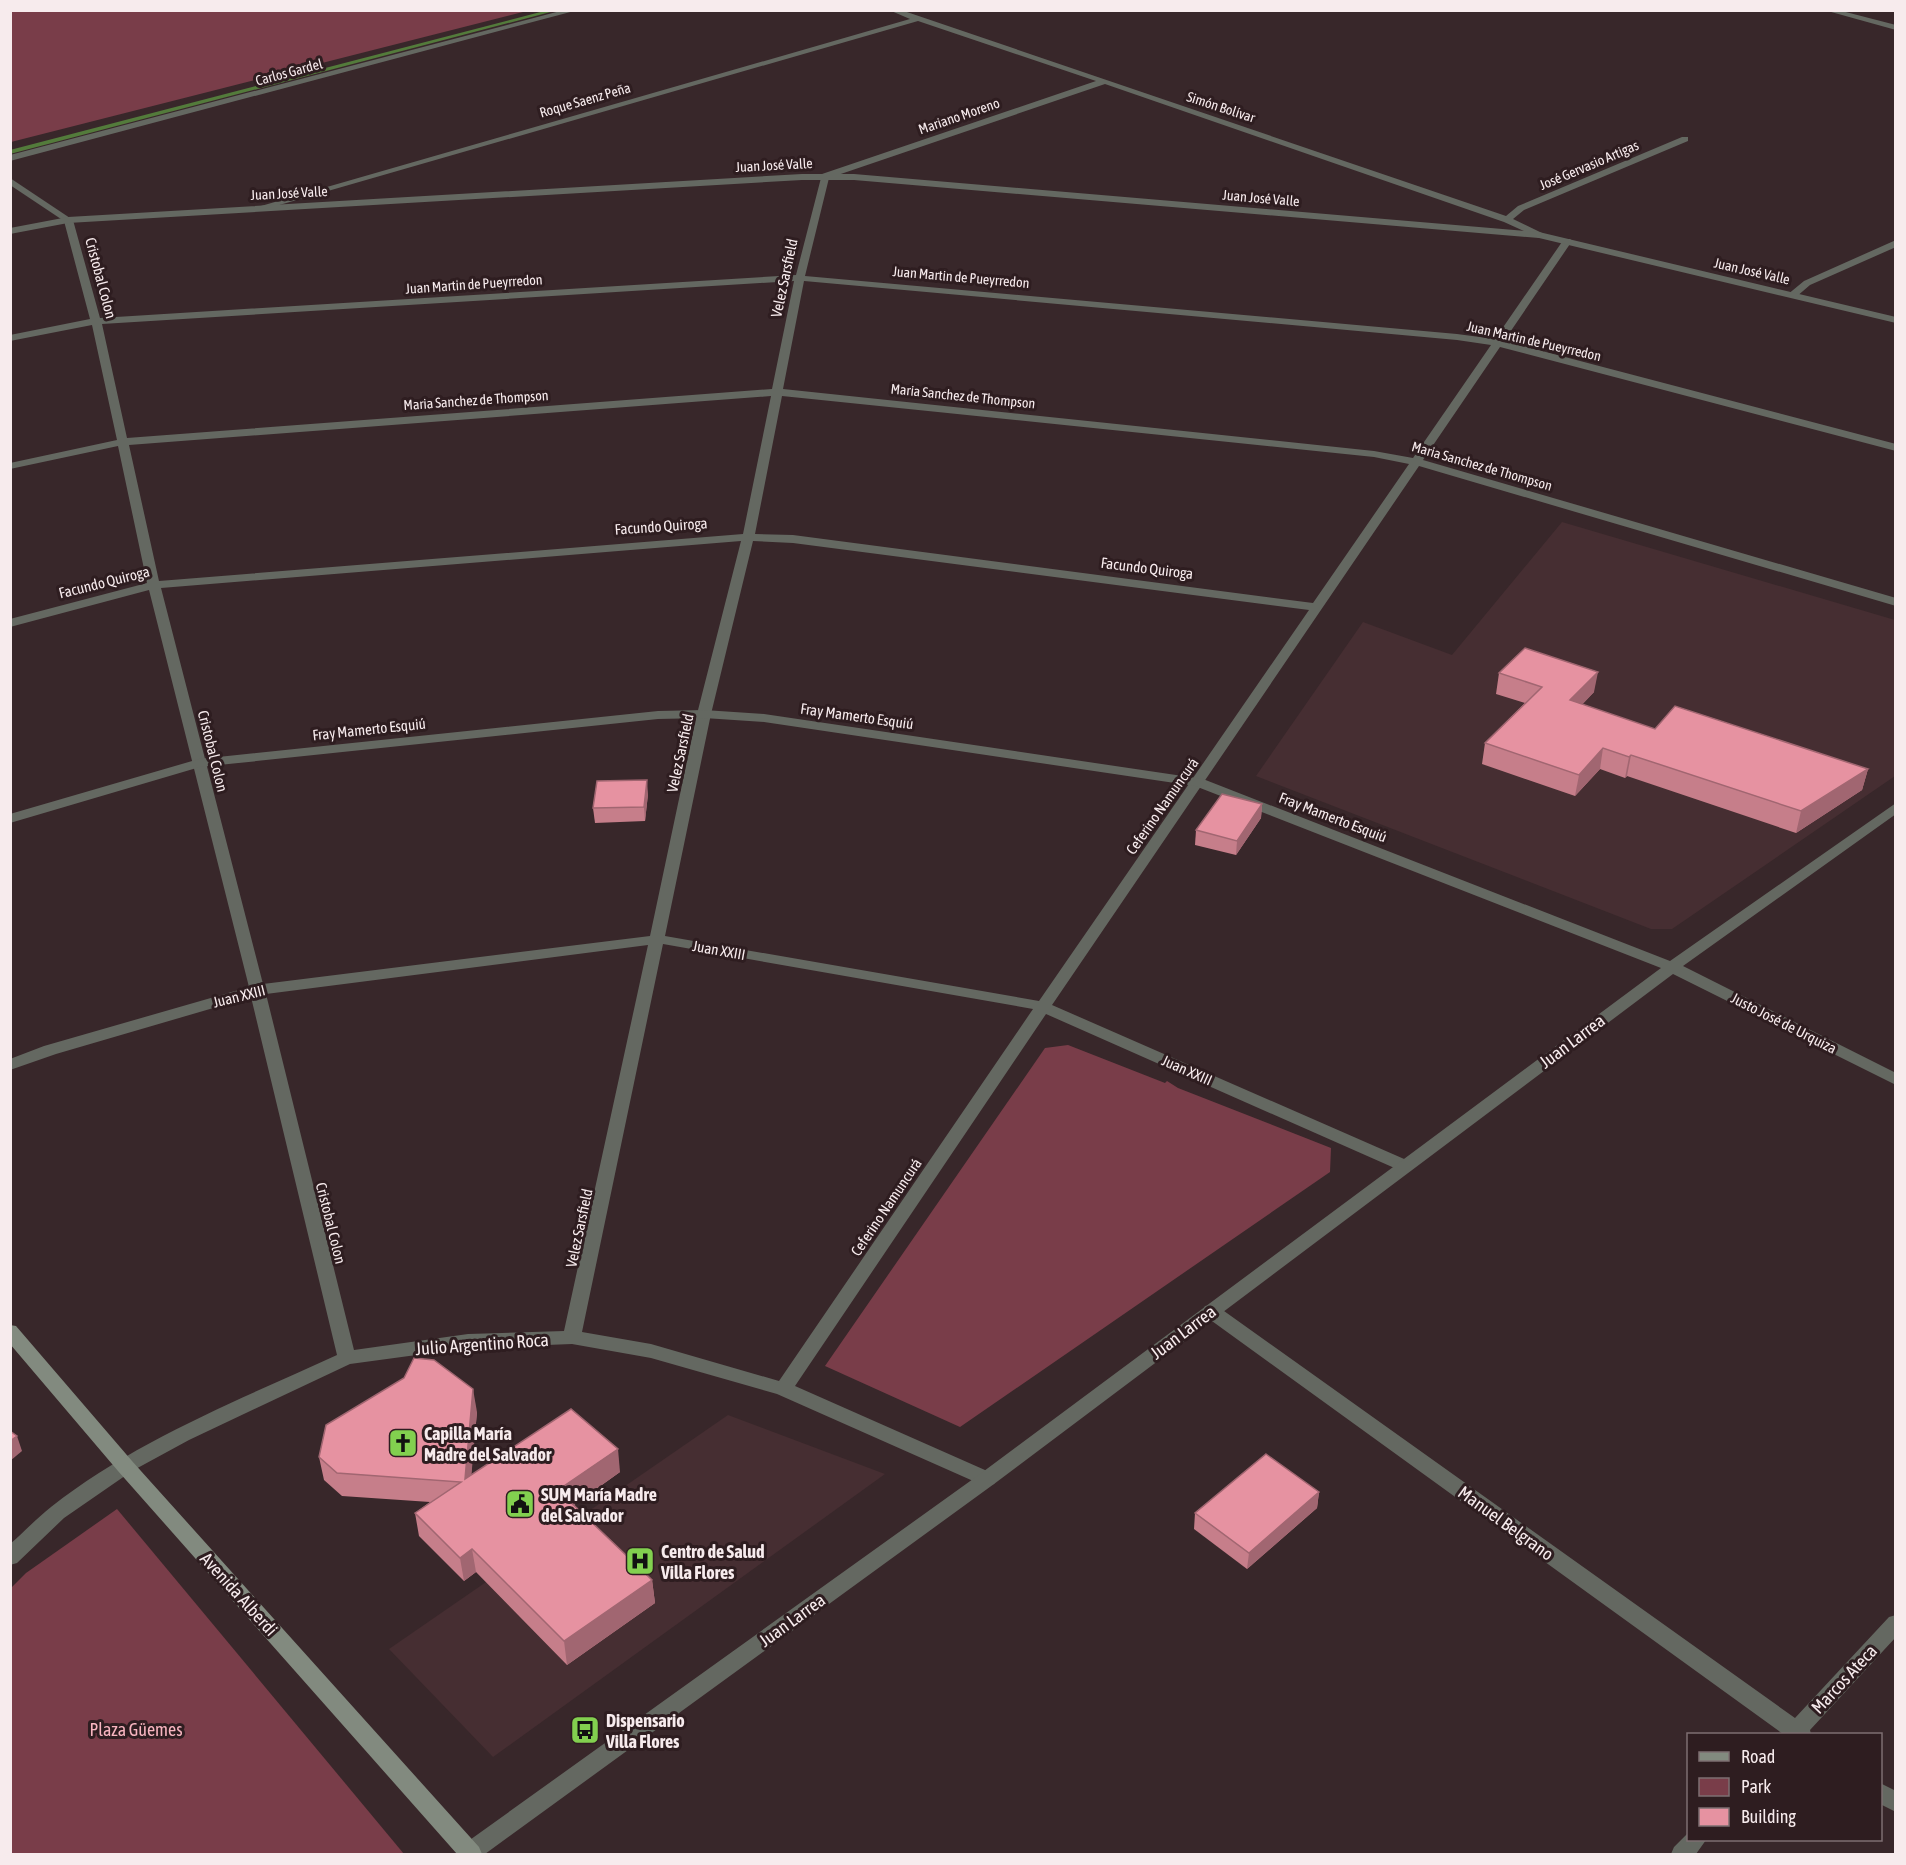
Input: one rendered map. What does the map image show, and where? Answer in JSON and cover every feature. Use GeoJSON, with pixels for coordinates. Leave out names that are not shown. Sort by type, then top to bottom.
{"type":"FeatureCollection","features":[{"type":"Feature","properties":{"kind":"main road","name":"Avenida Alberdi"},"geometry":{"type":"LineString","coordinates":[[10,1331],[125,1466],[470,1854]]}},
{"type":"Feature","properties":{"kind":"street","name":"Carlos Gardel"},"geometry":{"type":"LineString","coordinates":[[10,158],[575,10]]}},
{"type":"Feature","properties":{"kind":"street","name":"Simón Bolívar"},"geometry":{"type":"LineString","coordinates":[[892,10],[1246,129],[1507,220],[1539,235]]}},
{"type":"Feature","properties":{"kind":"street"},"geometry":{"type":"LineString","coordinates":[[1827,10],[1896,28]]}},
{"type":"Feature","properties":{"kind":"street","name":"Roque Saenz Peña"},"geometry":{"type":"LineString","coordinates":[[259,208],[918,19]]}},
{"type":"Feature","properties":{"kind":"street","name":"Mariano Moreno"},"geometry":{"type":"LineString","coordinates":[[825,176],[1103,82]]}},
{"type":"Feature","properties":{"kind":"street","name":"José Gervasio Artigas"},"geometry":{"type":"LineString","coordinates":[[1507,220],[1521,208],[1685,139]]}},
{"type":"Feature","properties":{"kind":"street","name":"Juan José Valle"},"geometry":{"type":"LineString","coordinates":[[10,231],[68,220],[825,176],[1539,235],[1896,320]]}},
{"type":"Feature","properties":{"kind":"street","name":"Velez Sarsfield"},"geometry":{"type":"LineString","coordinates":[[572,1337],[704,714],[748,537],[800,278],[825,176]]}},
{"type":"Feature","properties":{"kind":"street"},"geometry":{"type":"LineString","coordinates":[[10,181],[68,220]]}},
{"type":"Feature","properties":{"kind":"street","name":"Cristobal Colon"},"geometry":{"type":"LineString","coordinates":[[68,220],[96,321],[154,585],[257,990],[347,1358]]}},
{"type":"Feature","properties":{"kind":"street","name":"Ceferino Namuncurá"},"geometry":{"type":"LineString","coordinates":[[783,1389],[1042,1006],[1418,462],[1567,241]]}},
{"type":"Feature","properties":{"kind":"street"},"geometry":{"type":"LineString","coordinates":[[1792,295],[1807,283],[1896,243]]}},
{"type":"Feature","properties":{"kind":"street","name":"Juan Martin de Pueyrredon"},"geometry":{"type":"LineString","coordinates":[[10,338],[96,321],[800,278],[896,284],[1446,336],[1498,343],[1896,448]]}},
{"type":"Feature","properties":{"kind":"street","name":"Maria Sanchez de Thompson"},"geometry":{"type":"LineString","coordinates":[[10,466],[123,442],[778,392],[1374,454],[1418,462],[1896,602]]}},
{"type":"Feature","properties":{"kind":"street","name":"Facundo Quiroga"},"geometry":{"type":"LineString","coordinates":[[10,623],[154,585],[748,537],[793,539],[1317,607]]}},
{"type":"Feature","properties":{"kind":"street","name":"Fray Mamerto Esquiú"},"geometry":{"type":"LineString","coordinates":[[10,819],[199,763],[658,715],[704,714],[764,718],[1198,782],[1672,967]]}},
{"type":"Feature","properties":{"kind":"street","name":"Juan Larrea"},"geometry":{"type":"LineString","coordinates":[[470,1854],[987,1479],[1672,967],[1896,807]]}},
{"type":"Feature","properties":{"kind":"street","name":"Juan XXIII"},"geometry":{"type":"LineString","coordinates":[[10,1065],[50,1050],[257,990],[658,939],[1042,1006],[1405,1166]]}},
{"type":"Feature","properties":{"kind":"street","name":"Justo José de Urquiza"},"geometry":{"type":"LineString","coordinates":[[1672,967],[1896,1080]]}},
{"type":"Feature","properties":{"kind":"street","name":"Manuel Belgrano"},"geometry":{"type":"LineString","coordinates":[[1211,1311],[1796,1733]]}},
{"type":"Feature","properties":{"kind":"street","name":"Julio Argentino Roca"},"geometry":{"type":"LineString","coordinates":[[10,1557],[57,1513],[125,1466],[182,1435],[347,1358],[468,1341],[572,1337],[651,1351],[783,1389],[987,1479]]}},
{"type":"Feature","properties":{"kind":"street","name":"Marcos Ateca"},"geometry":{"type":"LineString","coordinates":[[1796,1733],[1896,1623]]}},
{"type":"Feature","properties":{"kind":"street"},"geometry":{"type":"LineString","coordinates":[[1882,1793],[1896,1803]]}},
{"type":"Feature","properties":{"kind":"street"},"geometry":{"type":"LineString","coordinates":[[1682,1854],[1693,1841]]}},
{"type":"Feature","properties":{"kind":"shaded area"},"geometry":{"type":"Polygon","coordinates":[[[1562,522],[1895,620],[1895,776],[1672,929],[1651,929],[1256,776],[1363,622],[1452,655],[1562,522]]]}},
{"type":"Feature","properties":{"kind":"shaded area","name":"Centro de Salud Villa Flores"},"geometry":{"type":"Polygon","coordinates":[[[728,1415],[885,1474],[493,1757],[389,1649],[728,1415]]]}},
{"type":"Feature","properties":{"kind":"green space"},"geometry":{"type":"Polygon","coordinates":[[[11,10],[527,10],[527,11],[11,142],[11,10]]]}},
{"type":"Feature","properties":{"kind":"green space"},"geometry":{"type":"Polygon","coordinates":[[[1068,1045],[1165,1083],[1167,1081],[1178,1088],[1331,1148],[1330,1172],[960,1427],[825,1366],[1045,1048],[1068,1045]]]}},
{"type":"Feature","properties":{"kind":"green space","name":"Plaza Güemes"},"geometry":{"type":"Polygon","coordinates":[[[117,1509],[404,1854],[11,1854],[11,1588],[26,1573],[117,1509]]]}},
{"type":"Feature","properties":{"kind":"building"},"geometry":{"type":"Polygon","coordinates":[[[1525,648],[1598,672],[1570,700],[1655,729],[1675,706],[1868,769],[1801,811],[1631,755],[1629,757],[1603,748],[1579,775],[1485,743],[1542,687],[1499,673],[1525,648]]]}},
{"type":"Feature","properties":{"kind":"building"},"geometry":{"type":"Polygon","coordinates":[[[647,780],[644,807],[593,808],[597,781],[647,780]]]}},
{"type":"Feature","properties":{"kind":"building"},"geometry":{"type":"Polygon","coordinates":[[[1222,794],[1262,804],[1237,841],[1196,830],[1222,794]]]}},
{"type":"Feature","properties":{"kind":"building"},"geometry":{"type":"Polygon","coordinates":[[[414,1358],[434,1360],[473,1389],[465,1479],[571,1409],[618,1449],[558,1490],[652,1580],[564,1641],[472,1549],[460,1558],[415,1513],[461,1482],[337,1473],[319,1457],[326,1425],[404,1378],[414,1358]]]}},
{"type":"Feature","properties":{"kind":"building"},"geometry":{"type":"Polygon","coordinates":[[[10,1431],[17,1436],[10,1441],[10,1431]]]}},
{"type":"Feature","properties":{"kind":"building"},"geometry":{"type":"Polygon","coordinates":[[[1266,1454],[1319,1492],[1249,1553],[1195,1513],[1266,1454]]]}},
{"type":"Feature","properties":{"kind":"waterway"},"geometry":{"type":"LineString","coordinates":[[10,152],[556,10]]}},
{"type":"Feature","properties":{"kind":"place","name":"Capilla María Madre del Salvador"},"geometry":{"type":"Point","coordinates":[403,1443]}},
{"type":"Feature","properties":{"kind":"place","name":"SUM María Madre del Salvador"},"geometry":{"type":"Point","coordinates":[520,1504]}},
{"type":"Feature","properties":{"kind":"place","name":"Centro de Salud Villa Flores"},"geometry":{"type":"Point","coordinates":[640,1561]}},
{"type":"Feature","properties":{"kind":"place","name":"Dispensario Villa Flores"},"geometry":{"type":"Point","coordinates":[585,1730]}}]}
